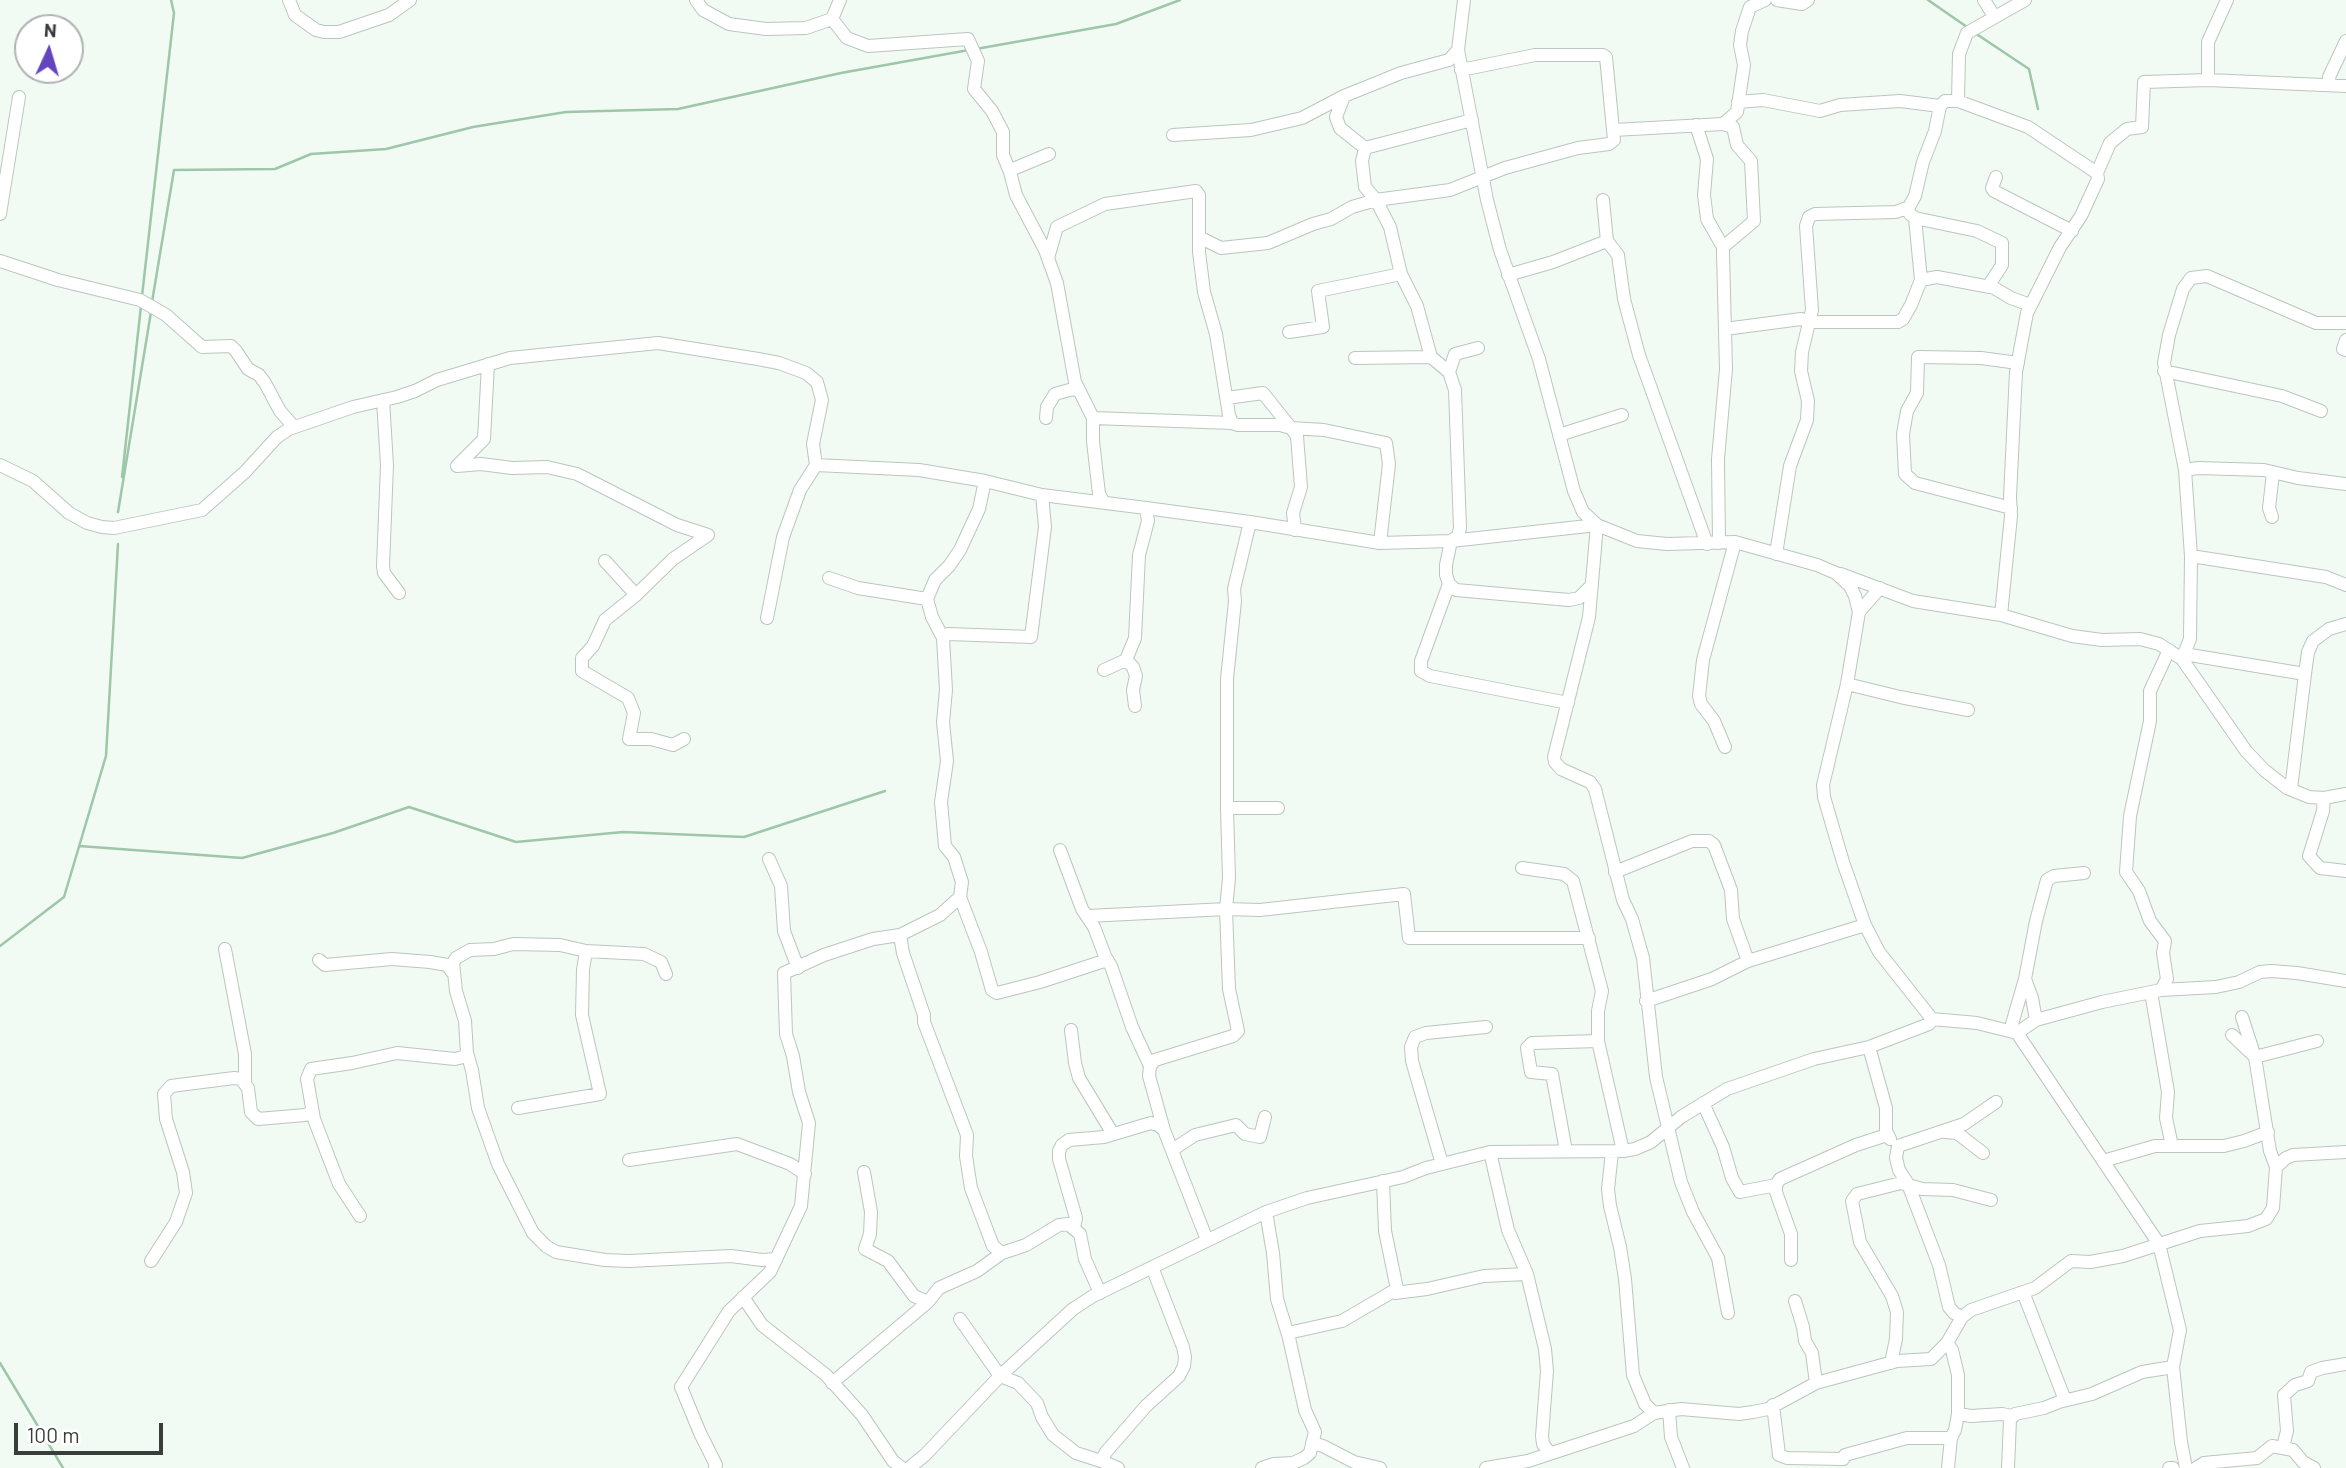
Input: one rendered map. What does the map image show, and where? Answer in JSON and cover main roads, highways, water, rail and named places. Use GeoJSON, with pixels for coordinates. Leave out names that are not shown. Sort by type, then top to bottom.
{"type":"FeatureCollection","features":[{"type":"Feature","properties":{"kind":"waterway"},"geometry":{"type":"LineString","coordinates":[[142,296],[174,13],[171,0]]}},
{"type":"Feature","properties":{"kind":"waterway"},"geometry":{"type":"LineString","coordinates":[[976,49],[1116,24],[1180,0]]}},
{"type":"Feature","properties":{"kind":"waterway"},"geometry":{"type":"LineString","coordinates":[[1928,0],[1967,27]]}},
{"type":"Feature","properties":{"kind":"waterway"},"geometry":{"type":"LineString","coordinates":[[1975,33],[2029,69],[2038,109]]}},
{"type":"Feature","properties":{"kind":"waterway"},"geometry":{"type":"LineString","coordinates":[[152,302],[174,170],[275,169],[311,154],[386,149],[473,127],[566,112],[678,109],[841,73],[969,50]]}},
{"type":"Feature","properties":{"kind":"waterway"},"geometry":{"type":"LineString","coordinates":[[122,477],[141,306]]}},
{"type":"Feature","properties":{"kind":"waterway"},"geometry":{"type":"LineString","coordinates":[[118,512],[151,312]]}},
{"type":"Feature","properties":{"kind":"waterway"},"geometry":{"type":"LineString","coordinates":[[0,946],[64,897],[106,756],[118,544]]}},
{"type":"Feature","properties":{"kind":"waterway"},"geometry":{"type":"LineString","coordinates":[[79,846],[242,858],[333,833],[409,807],[516,842],[623,832],[744,837],[885,791]]}},
{"type":"Feature","properties":{"kind":"waterway"},"geometry":{"type":"LineString","coordinates":[[0,1363],[63,1468]]}}]}
